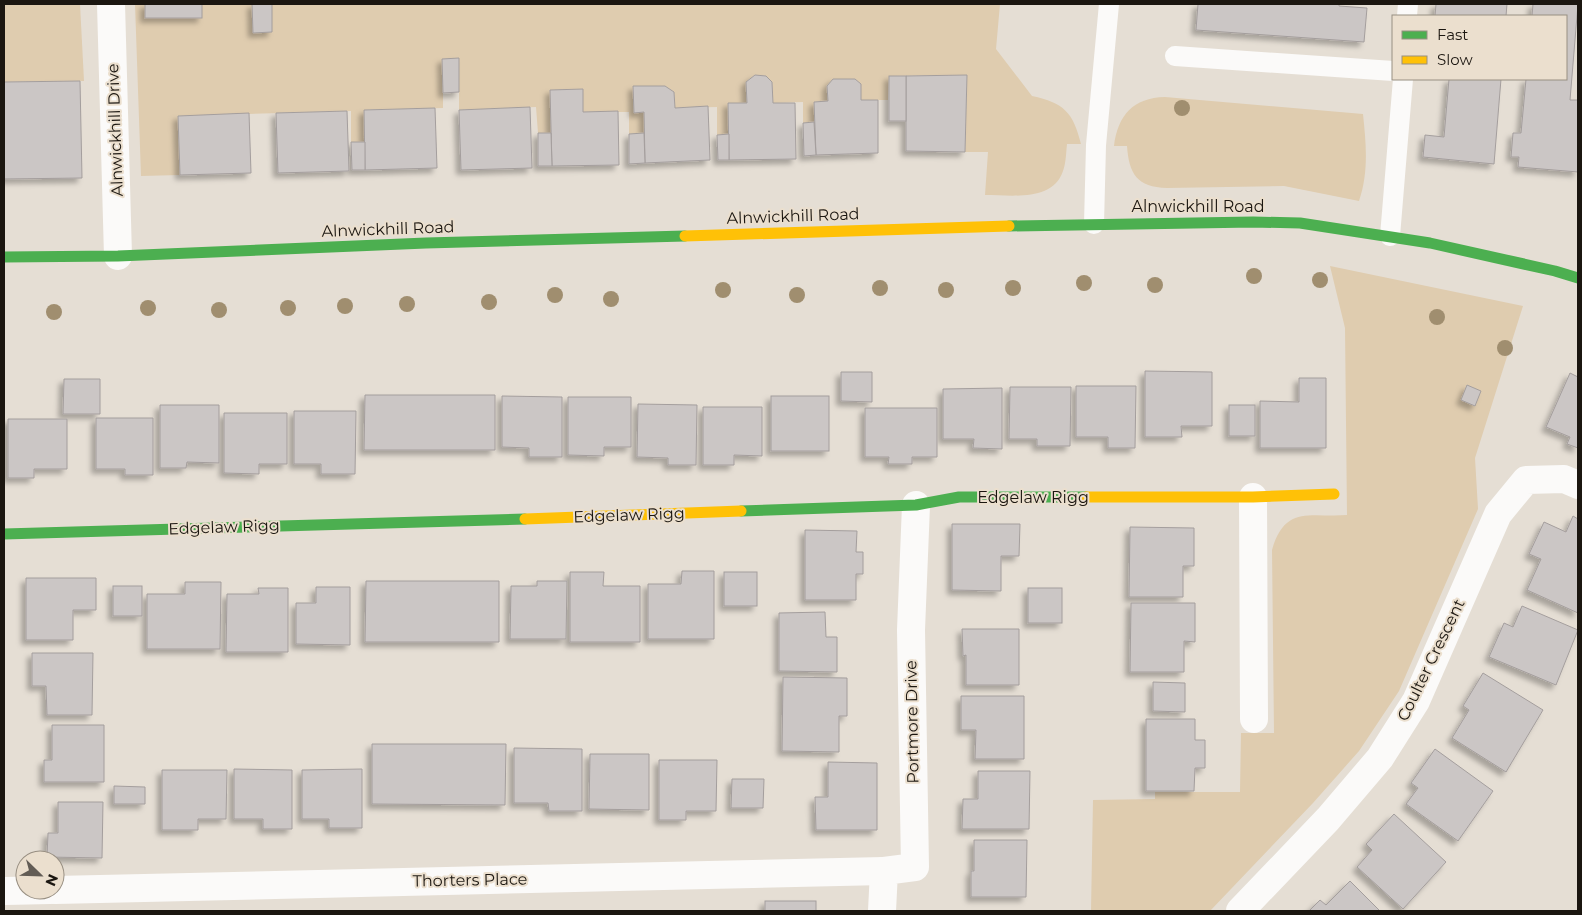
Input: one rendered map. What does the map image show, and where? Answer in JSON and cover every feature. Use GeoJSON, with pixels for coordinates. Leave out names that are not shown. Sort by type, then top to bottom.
{"type":"FeatureCollection","features":[{"type":"Feature","properties":{"kind":"street","name":"Alnwickhill Drive"},"geometry":{"type":"LineString","coordinates":[[111,4],[118,256]]}},
{"type":"Feature","properties":{"kind":"street","name":"Alnwickhill Road"},"geometry":{"type":"LineString","coordinates":[[4,257],[118,256],[436,243],[1094,224],[1254,222],[1300,223],[1390,236],[1449,247],[1578,278]]}},
{"type":"Feature","properties":{"kind":"street","name":"Coulter Crescent"},"geometry":{"type":"LineString","coordinates":[[1240,911],[1328,819],[1380,758],[1416,700],[1498,514],[1526,480],[1564,479],[1578,485]]}},
{"type":"Feature","properties":{"kind":"street","name":"Edgelaw Rigg"},"geometry":{"type":"LineString","coordinates":[[4,534],[916,505],[960,497],[1253,497],[1334,494]]}},
{"type":"Feature","properties":{"kind":"street"},"geometry":{"type":"LineString","coordinates":[[1253,497],[1254,719]]}},
{"type":"Feature","properties":{"kind":"street","name":"Portmore Drive"},"geometry":{"type":"LineString","coordinates":[[884,871],[915,867],[911,630],[916,505]]}},
{"type":"Feature","properties":{"kind":"street"},"geometry":{"type":"LineString","coordinates":[[882,911],[884,871]]}},
{"type":"Feature","properties":{"kind":"street","name":"Thorters Place"},"geometry":{"type":"LineString","coordinates":[[65,890],[884,871]]}},
{"type":"Feature","properties":{"kind":"lane"},"geometry":{"type":"LineString","coordinates":[[1094,224],[1096,145],[1109,4]]}},
{"type":"Feature","properties":{"kind":"lane"},"geometry":{"type":"LineString","coordinates":[[1175,56],[1392,71]]}},
{"type":"Feature","properties":{"kind":"lane"},"geometry":{"type":"LineString","coordinates":[[1390,236],[1403,80]]}},
{"type":"Feature","properties":{"kind":"shaded area"},"geometry":{"type":"Polygon","coordinates":[[[4,4],[80,4],[84,81],[4,82],[4,4]]]}},
{"type":"Feature","properties":{"kind":"shaded area"},"geometry":{"type":"Polygon","coordinates":[[[135,4],[1000,4],[996,49],[1032,96],[1052,102],[1066,111],[1074,124],[1081,144],[1067,144],[1063,171],[1058,181],[1050,188],[1030,195],[985,195],[988,152],[965,152],[967,75],[889,76],[888,100],[861,100],[861,84],[855,79],[833,79],[827,86],[828,101],[814,102],[814,122],[803,123],[803,102],[773,103],[772,82],[766,76],[755,75],[746,82],[747,103],[728,103],[729,134],[717,135],[717,107],[675,108],[674,92],[665,86],[633,87],[634,112],[644,112],[644,133],[629,134],[629,112],[583,112],[582,90],[551,90],[551,133],[538,133],[536,107],[459,110],[459,59],[443,59],[443,108],[364,110],[365,142],[351,142],[351,111],[178,116],[180,175],[141,176],[135,4]]]}},
{"type":"Feature","properties":{"kind":"shaded area"},"geometry":{"type":"Polygon","coordinates":[[[1165,97],[1363,114],[1366,147],[1364,179],[1359,201],[1284,186],[1167,188],[1148,185],[1142,182],[1136,177],[1130,164],[1127,146],[1114,146],[1116,135],[1123,117],[1129,110],[1144,101],[1165,97]]]}},
{"type":"Feature","properties":{"kind":"shaded area"},"geometry":{"type":"Polygon","coordinates":[[[1330,266],[1523,306],[1475,458],[1478,509],[1399,691],[1359,751],[1313,803],[1210,911],[1091,911],[1093,800],[1155,799],[1155,792],[1240,792],[1241,733],[1274,733],[1272,550],[1277,535],[1284,526],[1301,516],[1347,515],[1345,328],[1330,266]]]}},
{"type":"Feature","properties":{"kind":"building"},"geometry":{"type":"Polygon","coordinates":[[[145,4],[202,4],[202,18],[145,18],[145,4]]]}},
{"type":"Feature","properties":{"kind":"building"},"geometry":{"type":"Polygon","coordinates":[[[252,4],[272,4],[272,32],[253,33],[252,4]]]}},
{"type":"Feature","properties":{"kind":"building"},"geometry":{"type":"Polygon","coordinates":[[[1198,4],[1339,4],[1339,6],[1367,8],[1364,42],[1196,30],[1198,4]]]}},
{"type":"Feature","properties":{"kind":"building"},"geometry":{"type":"Polygon","coordinates":[[[1436,4],[1507,4],[1506,15],[1435,15],[1436,4]]]}},
{"type":"Feature","properties":{"kind":"building"},"geometry":{"type":"Polygon","coordinates":[[[1533,4],[1578,4],[1570,100],[1578,100],[1578,172],[1518,167],[1519,157],[1511,157],[1513,133],[1521,133],[1526,80],[1567,80],[1567,15],[1532,15],[1533,4]]]}},
{"type":"Feature","properties":{"kind":"building"},"geometry":{"type":"Polygon","coordinates":[[[459,58],[459,92],[443,93],[442,59],[459,58]]]}},
{"type":"Feature","properties":{"kind":"building"},"geometry":{"type":"Polygon","coordinates":[[[755,75],[766,76],[772,82],[773,103],[795,103],[796,159],[729,160],[728,103],[747,103],[746,82],[755,75]]]}},
{"type":"Feature","properties":{"kind":"building"},"geometry":{"type":"Polygon","coordinates":[[[967,75],[965,152],[906,151],[906,76],[967,75]]]}},
{"type":"Feature","properties":{"kind":"building"},"geometry":{"type":"Polygon","coordinates":[[[889,76],[906,76],[906,121],[889,121],[889,76]]]}},
{"type":"Feature","properties":{"kind":"building"},"geometry":{"type":"Polygon","coordinates":[[[833,79],[855,79],[861,84],[861,100],[878,100],[878,153],[816,155],[814,102],[828,101],[827,86],[833,79]]]}},
{"type":"Feature","properties":{"kind":"building"},"geometry":{"type":"Polygon","coordinates":[[[1449,80],[1501,80],[1494,164],[1423,157],[1425,135],[1444,137],[1449,80]]]}},
{"type":"Feature","properties":{"kind":"building"},"geometry":{"type":"Polygon","coordinates":[[[80,81],[82,178],[4,179],[4,82],[80,81]]]}},
{"type":"Feature","properties":{"kind":"building"},"geometry":{"type":"Polygon","coordinates":[[[633,86],[665,86],[674,92],[675,108],[708,106],[710,160],[645,163],[644,112],[634,113],[633,86]]]}},
{"type":"Feature","properties":{"kind":"building"},"geometry":{"type":"Polygon","coordinates":[[[583,89],[583,112],[618,111],[619,165],[552,166],[550,90],[583,89]]]}},
{"type":"Feature","properties":{"kind":"building"},"geometry":{"type":"Polygon","coordinates":[[[530,107],[532,168],[461,170],[459,110],[530,107]]]}},
{"type":"Feature","properties":{"kind":"building"},"geometry":{"type":"Polygon","coordinates":[[[435,108],[437,168],[365,170],[364,110],[435,108]]]}},
{"type":"Feature","properties":{"kind":"building"},"geometry":{"type":"Polygon","coordinates":[[[347,111],[349,171],[278,173],[276,113],[347,111]]]}},
{"type":"Feature","properties":{"kind":"building"},"geometry":{"type":"Polygon","coordinates":[[[249,113],[251,173],[180,175],[178,116],[249,113]]]}},
{"type":"Feature","properties":{"kind":"building"},"geometry":{"type":"Polygon","coordinates":[[[814,122],[816,155],[804,156],[803,123],[814,122]]]}},
{"type":"Feature","properties":{"kind":"building"},"geometry":{"type":"Polygon","coordinates":[[[538,133],[551,133],[552,166],[538,166],[538,133]]]}},
{"type":"Feature","properties":{"kind":"building"},"geometry":{"type":"Polygon","coordinates":[[[644,133],[645,163],[629,164],[629,134],[644,133]]]}},
{"type":"Feature","properties":{"kind":"building"},"geometry":{"type":"Polygon","coordinates":[[[729,134],[729,160],[718,160],[717,135],[729,134]]]}},
{"type":"Feature","properties":{"kind":"building"},"geometry":{"type":"Polygon","coordinates":[[[351,142],[365,142],[365,170],[352,170],[351,142]]]}},
{"type":"Feature","properties":{"kind":"building"},"geometry":{"type":"Polygon","coordinates":[[[1145,371],[1212,372],[1212,426],[1181,426],[1182,437],[1145,437],[1145,371]]]}},
{"type":"Feature","properties":{"kind":"building"},"geometry":{"type":"Polygon","coordinates":[[[841,372],[872,372],[872,402],[841,401],[841,372]]]}},
{"type":"Feature","properties":{"kind":"building"},"geometry":{"type":"Polygon","coordinates":[[[1570,373],[1578,377],[1578,448],[1567,444],[1570,437],[1546,427],[1570,373]]]}},
{"type":"Feature","properties":{"kind":"building"},"geometry":{"type":"Polygon","coordinates":[[[1299,378],[1326,378],[1326,448],[1260,448],[1260,401],[1299,402],[1299,378]]]}},
{"type":"Feature","properties":{"kind":"building"},"geometry":{"type":"Polygon","coordinates":[[[64,379],[100,379],[100,414],[63,414],[64,379]]]}},
{"type":"Feature","properties":{"kind":"building"},"geometry":{"type":"Polygon","coordinates":[[[1467,385],[1481,391],[1475,406],[1461,400],[1467,385]]]}},
{"type":"Feature","properties":{"kind":"building"},"geometry":{"type":"Polygon","coordinates":[[[1076,386],[1136,386],[1135,448],[1108,448],[1108,437],[1076,437],[1076,386]]]}},
{"type":"Feature","properties":{"kind":"building"},"geometry":{"type":"Polygon","coordinates":[[[1010,387],[1071,387],[1070,446],[1037,446],[1037,439],[1009,439],[1010,387]]]}},
{"type":"Feature","properties":{"kind":"building"},"geometry":{"type":"Polygon","coordinates":[[[1002,388],[1002,449],[973,448],[974,439],[943,439],[943,389],[1002,388]]]}},
{"type":"Feature","properties":{"kind":"building"},"geometry":{"type":"Polygon","coordinates":[[[365,395],[495,395],[495,450],[364,450],[365,395]]]}},
{"type":"Feature","properties":{"kind":"building"},"geometry":{"type":"Polygon","coordinates":[[[502,396],[562,397],[562,457],[529,457],[529,448],[502,447],[502,396]]]}},
{"type":"Feature","properties":{"kind":"building"},"geometry":{"type":"Polygon","coordinates":[[[771,396],[829,396],[829,451],[771,451],[771,396]]]}},
{"type":"Feature","properties":{"kind":"building"},"geometry":{"type":"Polygon","coordinates":[[[568,397],[631,397],[631,447],[604,447],[604,456],[568,455],[568,397]]]}},
{"type":"Feature","properties":{"kind":"building"},"geometry":{"type":"Polygon","coordinates":[[[638,404],[697,405],[696,465],[668,465],[668,458],[637,457],[638,404]]]}},
{"type":"Feature","properties":{"kind":"building"},"geometry":{"type":"Polygon","coordinates":[[[160,405],[219,405],[219,463],[187,462],[186,468],[160,468],[160,405]]]}},
{"type":"Feature","properties":{"kind":"building"},"geometry":{"type":"Polygon","coordinates":[[[1229,405],[1255,405],[1255,436],[1229,436],[1229,405]]]}},
{"type":"Feature","properties":{"kind":"building"},"geometry":{"type":"Polygon","coordinates":[[[703,407],[762,407],[762,456],[734,455],[734,465],[703,465],[703,407]]]}},
{"type":"Feature","properties":{"kind":"building"},"geometry":{"type":"Polygon","coordinates":[[[865,408],[937,408],[937,457],[912,457],[912,464],[888,464],[889,457],[865,457],[865,408]]]}},
{"type":"Feature","properties":{"kind":"building"},"geometry":{"type":"Polygon","coordinates":[[[294,411],[356,411],[355,474],[321,474],[321,464],[294,464],[294,411]]]}},
{"type":"Feature","properties":{"kind":"building"},"geometry":{"type":"Polygon","coordinates":[[[224,413],[287,413],[287,464],[259,464],[259,474],[224,473],[224,413]]]}},
{"type":"Feature","properties":{"kind":"building"},"geometry":{"type":"Polygon","coordinates":[[[96,418],[153,418],[153,475],[125,475],[125,469],[96,469],[96,418]]]}},
{"type":"Feature","properties":{"kind":"building"},"geometry":{"type":"Polygon","coordinates":[[[8,419],[67,419],[67,469],[34,469],[34,478],[8,478],[8,419]]]}},
{"type":"Feature","properties":{"kind":"building"},"geometry":{"type":"Polygon","coordinates":[[[1573,516],[1578,519],[1578,613],[1527,590],[1541,559],[1529,554],[1544,522],[1566,532],[1573,516]]]}},
{"type":"Feature","properties":{"kind":"building"},"geometry":{"type":"Polygon","coordinates":[[[952,524],[1020,524],[1019,556],[1001,556],[1001,591],[952,590],[952,524]]]}},
{"type":"Feature","properties":{"kind":"building"},"geometry":{"type":"Polygon","coordinates":[[[1130,527],[1194,528],[1194,566],[1183,566],[1183,597],[1129,597],[1130,527]]]}},
{"type":"Feature","properties":{"kind":"building"},"geometry":{"type":"Polygon","coordinates":[[[805,530],[857,531],[856,552],[863,552],[863,574],[856,574],[856,600],[805,600],[805,530]]]}},
{"type":"Feature","properties":{"kind":"building"},"geometry":{"type":"Polygon","coordinates":[[[682,571],[714,571],[714,639],[648,639],[648,584],[681,584],[682,571]]]}},
{"type":"Feature","properties":{"kind":"building"},"geometry":{"type":"Polygon","coordinates":[[[570,572],[604,572],[603,586],[640,586],[640,642],[570,642],[570,572]]]}},
{"type":"Feature","properties":{"kind":"building"},"geometry":{"type":"Polygon","coordinates":[[[724,572],[757,572],[757,606],[724,606],[724,572]]]}},
{"type":"Feature","properties":{"kind":"building"},"geometry":{"type":"Polygon","coordinates":[[[26,578],[96,578],[96,610],[73,610],[73,640],[26,640],[26,578]]]}},
{"type":"Feature","properties":{"kind":"building"},"geometry":{"type":"Polygon","coordinates":[[[366,581],[499,581],[499,642],[365,642],[366,581]]]}},
{"type":"Feature","properties":{"kind":"building"},"geometry":{"type":"Polygon","coordinates":[[[537,581],[567,581],[566,639],[510,639],[511,586],[537,586],[537,581]]]}},
{"type":"Feature","properties":{"kind":"building"},"geometry":{"type":"Polygon","coordinates":[[[185,582],[221,582],[220,649],[147,649],[147,594],[185,594],[185,582]]]}},
{"type":"Feature","properties":{"kind":"building"},"geometry":{"type":"Polygon","coordinates":[[[113,586],[142,586],[142,616],[113,616],[113,586]]]}},
{"type":"Feature","properties":{"kind":"building"},"geometry":{"type":"Polygon","coordinates":[[[316,587],[350,587],[350,645],[296,644],[296,603],[316,603],[316,587]]]}},
{"type":"Feature","properties":{"kind":"building"},"geometry":{"type":"Polygon","coordinates":[[[258,588],[288,588],[288,652],[226,652],[227,594],[259,594],[258,588]]]}},
{"type":"Feature","properties":{"kind":"building"},"geometry":{"type":"Polygon","coordinates":[[[1028,588],[1062,588],[1062,623],[1028,623],[1028,588]]]}},
{"type":"Feature","properties":{"kind":"building"},"geometry":{"type":"Polygon","coordinates":[[[1131,603],[1195,603],[1195,642],[1184,641],[1184,672],[1130,672],[1131,603]]]}},
{"type":"Feature","properties":{"kind":"building"},"geometry":{"type":"Polygon","coordinates":[[[1522,606],[1578,630],[1556,685],[1489,657],[1504,623],[1513,627],[1522,606]]]}},
{"type":"Feature","properties":{"kind":"building"},"geometry":{"type":"Polygon","coordinates":[[[825,612],[826,637],[837,637],[837,672],[779,671],[779,613],[825,612]]]}},
{"type":"Feature","properties":{"kind":"building"},"geometry":{"type":"Polygon","coordinates":[[[962,629],[1019,629],[1019,685],[966,685],[966,655],[963,656],[962,629]]]}},
{"type":"Feature","properties":{"kind":"building"},"geometry":{"type":"Polygon","coordinates":[[[32,653],[93,653],[92,715],[47,715],[46,686],[32,686],[32,653]]]}},
{"type":"Feature","properties":{"kind":"building"},"geometry":{"type":"Polygon","coordinates":[[[1483,673],[1543,710],[1506,772],[1452,738],[1469,710],[1463,706],[1483,673]]]}},
{"type":"Feature","properties":{"kind":"building"},"geometry":{"type":"Polygon","coordinates":[[[783,677],[847,678],[847,716],[839,716],[839,752],[782,751],[783,677]]]}},
{"type":"Feature","properties":{"kind":"building"},"geometry":{"type":"Polygon","coordinates":[[[1153,682],[1185,683],[1185,712],[1153,711],[1153,682]]]}},
{"type":"Feature","properties":{"kind":"building"},"geometry":{"type":"Polygon","coordinates":[[[961,696],[1024,696],[1024,759],[975,759],[976,730],[961,730],[961,696]]]}},
{"type":"Feature","properties":{"kind":"building"},"geometry":{"type":"Polygon","coordinates":[[[1146,719],[1195,719],[1195,740],[1205,740],[1205,768],[1195,768],[1194,791],[1146,791],[1146,719]]]}},
{"type":"Feature","properties":{"kind":"building"},"geometry":{"type":"Polygon","coordinates":[[[52,725],[104,725],[104,782],[44,782],[44,760],[52,760],[52,725]]]}},
{"type":"Feature","properties":{"kind":"building"},"geometry":{"type":"Polygon","coordinates":[[[372,744],[506,744],[505,805],[372,804],[372,744]]]}},
{"type":"Feature","properties":{"kind":"building"},"geometry":{"type":"Polygon","coordinates":[[[514,748],[582,749],[582,811],[549,811],[548,803],[514,803],[514,748]]]}},
{"type":"Feature","properties":{"kind":"building"},"geometry":{"type":"Polygon","coordinates":[[[1435,749],[1493,791],[1458,841],[1406,804],[1418,788],[1411,783],[1435,749]]]}},
{"type":"Feature","properties":{"kind":"building"},"geometry":{"type":"Polygon","coordinates":[[[590,754],[649,754],[649,810],[589,809],[590,754]]]}},
{"type":"Feature","properties":{"kind":"building"},"geometry":{"type":"Polygon","coordinates":[[[659,760],[717,760],[716,811],[686,811],[686,820],[659,820],[659,760]]]}},
{"type":"Feature","properties":{"kind":"building"},"geometry":{"type":"Polygon","coordinates":[[[828,762],[877,763],[877,830],[816,830],[815,797],[828,797],[828,762]]]}},
{"type":"Feature","properties":{"kind":"building"},"geometry":{"type":"Polygon","coordinates":[[[234,769],[292,770],[292,829],[263,829],[263,819],[234,819],[234,769]]]}},
{"type":"Feature","properties":{"kind":"building"},"geometry":{"type":"Polygon","coordinates":[[[362,769],[362,828],[329,828],[329,819],[302,819],[302,770],[362,769]]]}},
{"type":"Feature","properties":{"kind":"building"},"geometry":{"type":"Polygon","coordinates":[[[162,770],[227,770],[226,819],[198,819],[198,830],[162,830],[162,770]]]}},
{"type":"Feature","properties":{"kind":"building"},"geometry":{"type":"Polygon","coordinates":[[[978,771],[1030,771],[1029,829],[962,829],[963,799],[978,799],[978,771]]]}},
{"type":"Feature","properties":{"kind":"building"},"geometry":{"type":"Polygon","coordinates":[[[732,779],[764,779],[763,808],[731,808],[732,779]]]}},
{"type":"Feature","properties":{"kind":"building"},"geometry":{"type":"Polygon","coordinates":[[[114,786],[145,787],[145,804],[114,804],[114,786]]]}},
{"type":"Feature","properties":{"kind":"building"},"geometry":{"type":"Polygon","coordinates":[[[58,802],[103,802],[102,858],[65,857],[65,850],[47,850],[48,833],[58,833],[58,802]]]}},
{"type":"Feature","properties":{"kind":"building"},"geometry":{"type":"Polygon","coordinates":[[[1394,814],[1446,862],[1403,909],[1357,867],[1372,850],[1366,844],[1394,814]]]}},
{"type":"Feature","properties":{"kind":"building"},"geometry":{"type":"Polygon","coordinates":[[[974,840],[1027,840],[1026,897],[971,897],[971,871],[974,871],[974,840]]]}},
{"type":"Feature","properties":{"kind":"building"},"geometry":{"type":"Polygon","coordinates":[[[1350,881],[1380,911],[1309,911],[1320,900],[1326,905],[1350,881]]]}},
{"type":"Feature","properties":{"kind":"building"},"geometry":{"type":"Polygon","coordinates":[[[765,901],[816,901],[816,911],[765,911],[765,901]]]}},
{"type":"Feature","properties":{"kind":"traffic: fast"},"geometry":{"type":"LineString","coordinates":[[1009,226],[1300,223],[1430,243],[1555,271],[1578,278]]}},
{"type":"Feature","properties":{"kind":"traffic: fast"},"geometry":{"type":"LineString","coordinates":[[4,257],[118,256],[426,243],[685,236]]}},
{"type":"Feature","properties":{"kind":"traffic: fast"},"geometry":{"type":"LineString","coordinates":[[741,511],[916,505],[959,497],[1086,497]]}},
{"type":"Feature","properties":{"kind":"traffic: fast"},"geometry":{"type":"LineString","coordinates":[[4,534],[525,519]]}},
{"type":"Feature","properties":{"kind":"traffic: slow"},"geometry":{"type":"LineString","coordinates":[[685,236],[1009,226]]}},
{"type":"Feature","properties":{"kind":"traffic: slow"},"geometry":{"type":"LineString","coordinates":[[1086,497],[1253,497],[1334,494]]}},
{"type":"Feature","properties":{"kind":"traffic: slow"},"geometry":{"type":"LineString","coordinates":[[525,519],[741,511]]}}]}
